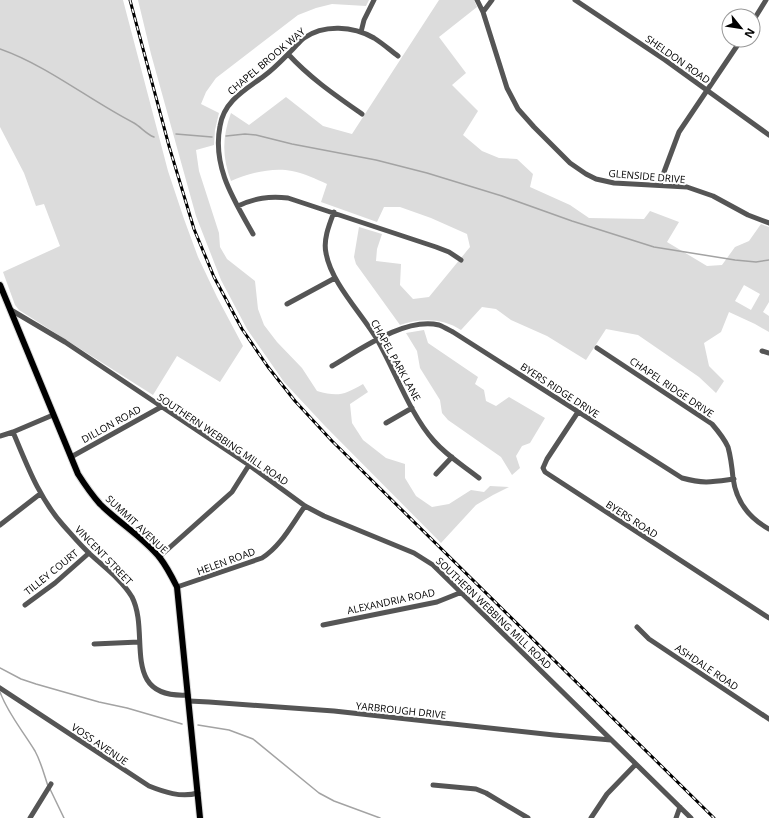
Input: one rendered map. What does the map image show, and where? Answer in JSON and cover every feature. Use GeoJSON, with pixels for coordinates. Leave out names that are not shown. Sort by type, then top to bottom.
{"type":"FeatureCollection","features":[{"type":"Feature","properties":{"kind":"main road","name":"SUMMIT AVENUE"},"geometry":{"type":"LineString","coordinates":[[0,285],[78,474],[92,494],[111,514],[141,539],[159,557],[169,570],[177,587],[200,818]]}},
{"type":"Feature","properties":{"kind":"street"},"geometry":{"type":"LineString","coordinates":[[360,32],[374,0]]}},
{"type":"Feature","properties":{"kind":"street","name":"GLENSIDE DRIVE"},"geometry":{"type":"LineString","coordinates":[[477,0],[483,12],[506,88],[518,109],[550,144],[570,163],[596,180],[614,183],[687,187],[713,196],[748,215],[769,223]]}},
{"type":"Feature","properties":{"kind":"street"},"geometry":{"type":"LineString","coordinates":[[483,12],[492,0]]}},
{"type":"Feature","properties":{"kind":"street","name":"SHELDON ROAD"},"geometry":{"type":"LineString","coordinates":[[575,0],[665,60],[769,135]]}},
{"type":"Feature","properties":{"kind":"street","name":"CHAPEL BROOK WAY"},"geometry":{"type":"LineString","coordinates":[[252,234],[238,206],[231,196],[219,159],[219,127],[231,101],[238,94],[270,71],[304,38],[313,33],[324,30],[334,28],[360,32],[374,38],[398,56]]}},
{"type":"Feature","properties":{"kind":"street"},"geometry":{"type":"LineString","coordinates":[[660,185],[679,132],[736,48]]}},
{"type":"Feature","properties":{"kind":"street"},"geometry":{"type":"LineString","coordinates":[[288,54],[320,85],[362,114]]}},
{"type":"Feature","properties":{"kind":"street"},"geometry":{"type":"LineString","coordinates":[[238,206],[257,199],[275,196],[288,198],[436,247],[461,260]]}},
{"type":"Feature","properties":{"kind":"street","name":"CHAPEL PARK LANE"},"geometry":{"type":"LineString","coordinates":[[334,212],[325,242],[325,252],[330,269],[377,340],[412,408],[434,441],[479,478]]}},
{"type":"Feature","properties":{"kind":"street"},"geometry":{"type":"LineString","coordinates":[[287,304],[335,278]]}},
{"type":"Feature","properties":{"kind":"street","name":"SOUTHERN WEBBING MILL ROAD"},"geometry":{"type":"LineString","coordinates":[[11,310],[65,342],[249,465],[305,506],[324,516],[414,553],[433,564],[691,818]]}},
{"type":"Feature","properties":{"kind":"street","name":"BYERS RIDGE DRIVE"},"geometry":{"type":"LineString","coordinates":[[332,366],[377,340],[405,327],[422,324],[439,325],[454,332],[682,478],[707,483],[734,479]]}},
{"type":"Feature","properties":{"kind":"street","name":"CHAPEL RIDGE DRIVE"},"geometry":{"type":"LineString","coordinates":[[597,348],[712,424],[722,436],[727,446],[732,462],[736,489],[741,502],[748,513],[758,523],[769,530]]}},
{"type":"Feature","properties":{"kind":"street"},"geometry":{"type":"LineString","coordinates":[[762,351],[769,353]]}},
{"type":"Feature","properties":{"kind":"street","name":"DILLON ROAD"},"geometry":{"type":"LineString","coordinates":[[70,457],[161,407]]}},
{"type":"Feature","properties":{"kind":"street"},"geometry":{"type":"LineString","coordinates":[[386,423],[412,408]]}},
{"type":"Feature","properties":{"kind":"street","name":"BYERS ROAD"},"geometry":{"type":"LineString","coordinates":[[578,412],[547,459],[543,468],[545,472],[769,618]]}},
{"type":"Feature","properties":{"kind":"street"},"geometry":{"type":"LineString","coordinates":[[0,436],[14,432],[53,415]]}},
{"type":"Feature","properties":{"kind":"street","name":"VINCENT STREET"},"geometry":{"type":"LineString","coordinates":[[14,432],[40,494],[62,525],[126,588],[132,598],[138,619],[139,642],[143,671],[150,683],[157,689],[171,694],[188,695]]}},
{"type":"Feature","properties":{"kind":"street"},"geometry":{"type":"LineString","coordinates":[[436,474],[452,457]]}},
{"type":"Feature","properties":{"kind":"street"},"geometry":{"type":"LineString","coordinates":[[159,557],[232,492],[249,465]]}},
{"type":"Feature","properties":{"kind":"street"},"geometry":{"type":"LineString","coordinates":[[0,525],[40,494]]}},
{"type":"Feature","properties":{"kind":"street","name":"HELEN ROAD"},"geometry":{"type":"LineString","coordinates":[[177,587],[262,558],[272,551],[286,534],[305,506]]}},
{"type":"Feature","properties":{"kind":"street","name":"TILLEY COURT"},"geometry":{"type":"LineString","coordinates":[[24,605],[56,583],[89,553]]}},
{"type":"Feature","properties":{"kind":"street","name":"ALEXANDRIA ROAD"},"geometry":{"type":"LineString","coordinates":[[323,624],[437,602],[462,592]]}},
{"type":"Feature","properties":{"kind":"street","name":"ASHDALE ROAD"},"geometry":{"type":"LineString","coordinates":[[638,627],[649,639],[769,719]]}},
{"type":"Feature","properties":{"kind":"street"},"geometry":{"type":"LineString","coordinates":[[94,644],[139,642]]}},
{"type":"Feature","properties":{"kind":"street","name":"VOSS AVENUE"},"geometry":{"type":"LineString","coordinates":[[0,688],[149,786],[172,794],[198,794]]}},
{"type":"Feature","properties":{"kind":"street","name":"YARBROUGH DRIVE"},"geometry":{"type":"LineString","coordinates":[[189,702],[209,702],[334,712],[611,740]]}},
{"type":"Feature","properties":{"kind":"street"},"geometry":{"type":"LineString","coordinates":[[591,818],[607,794],[636,764]]}},
{"type":"Feature","properties":{"kind":"street"},"geometry":{"type":"LineString","coordinates":[[30,818],[52,784]]}},
{"type":"Feature","properties":{"kind":"street"},"geometry":{"type":"LineString","coordinates":[[433,785],[476,789],[486,792],[528,818]]}},
{"type":"Feature","properties":{"kind":"street"},"geometry":{"type":"LineString","coordinates":[[676,818],[680,807]]}},
{"type":"Feature","properties":{"kind":"shaded area"},"geometry":{"type":"Polygon","coordinates":[[[0,0],[123,0],[168,171],[184,219],[198,257],[243,346],[220,382],[177,356],[153,395],[19,310],[15,305],[3,272],[60,246],[44,204],[36,206],[24,173],[0,127],[0,0]]]}},
{"type":"Feature","properties":{"kind":"shaded area"},"geometry":{"type":"Polygon","coordinates":[[[138,0],[369,0],[366,6],[332,4],[298,15],[216,78],[206,92],[201,104],[219,113],[215,130],[214,145],[196,150],[199,171],[219,233],[220,247],[227,259],[255,281],[258,309],[264,325],[277,342],[302,368],[317,391],[330,394],[341,394],[351,391],[363,384],[368,392],[350,404],[352,423],[363,440],[386,458],[405,464],[405,478],[416,496],[432,507],[449,504],[471,490],[484,492],[490,486],[509,487],[476,505],[441,543],[324,425],[284,382],[247,329],[221,280],[196,216],[151,54],[138,0]]]}},
{"type":"Feature","properties":{"kind":"shaded area"},"geometry":{"type":"Polygon","coordinates":[[[439,0],[474,0],[477,7],[439,37],[466,73],[452,85],[478,111],[463,135],[482,151],[499,158],[517,159],[533,174],[530,187],[570,205],[589,218],[644,219],[650,211],[679,222],[667,242],[707,266],[722,265],[735,247],[749,241],[761,224],[769,227],[769,302],[763,312],[769,316],[769,332],[729,312],[721,332],[704,343],[709,366],[724,381],[716,393],[699,377],[638,335],[606,329],[586,360],[547,336],[511,320],[496,309],[482,307],[461,330],[447,323],[431,320],[415,321],[400,325],[356,264],[354,257],[359,227],[382,234],[377,249],[376,261],[401,264],[400,285],[413,299],[429,297],[470,247],[467,234],[431,218],[400,207],[384,207],[377,222],[321,202],[327,184],[310,176],[296,172],[269,170],[253,173],[231,181],[228,172],[224,147],[226,130],[231,113],[249,125],[286,97],[323,126],[352,134],[439,0]],[[744,285],[735,301],[751,310],[760,294],[744,285]]]}},
{"type":"Feature","properties":{"kind":"shaded area"},"geometry":{"type":"Polygon","coordinates":[[[424,330],[428,343],[478,377],[475,384],[484,390],[486,401],[496,406],[509,397],[545,418],[530,443],[522,446],[516,456],[520,468],[512,475],[501,457],[448,420],[442,413],[440,400],[420,368],[417,351],[406,333],[424,330]]]}},
{"type":"Feature","properties":{"kind":"waterway"},"geometry":{"type":"LineString","coordinates":[[0,49],[35,64],[134,123],[154,137]]}},
{"type":"Feature","properties":{"kind":"waterway"},"geometry":{"type":"LineString","coordinates":[[176,134],[212,137]]}},
{"type":"Feature","properties":{"kind":"waterway"},"geometry":{"type":"LineString","coordinates":[[226,136],[245,134],[256,135],[292,144],[376,160],[427,173],[502,196],[572,221],[654,247],[735,260],[756,262],[769,260]]}},
{"type":"Feature","properties":{"kind":"waterway"},"geometry":{"type":"LineString","coordinates":[[0,668],[21,679],[36,684],[182,724]]}},
{"type":"Feature","properties":{"kind":"waterway"},"geometry":{"type":"LineString","coordinates":[[0,692],[11,715],[35,751],[48,786]]}},
{"type":"Feature","properties":{"kind":"waterway"},"geometry":{"type":"LineString","coordinates":[[198,725],[229,730],[253,739],[319,793],[334,801],[380,818]]}},
{"type":"Feature","properties":{"kind":"waterway"},"geometry":{"type":"LineString","coordinates":[[50,789],[64,818]]}},
{"type":"Feature","properties":{"kind":"railway"},"geometry":{"type":"LineString","coordinates":[[130,0],[169,146],[194,229],[214,277],[242,329],[268,367],[295,401],[332,441],[714,818]]}}]}
